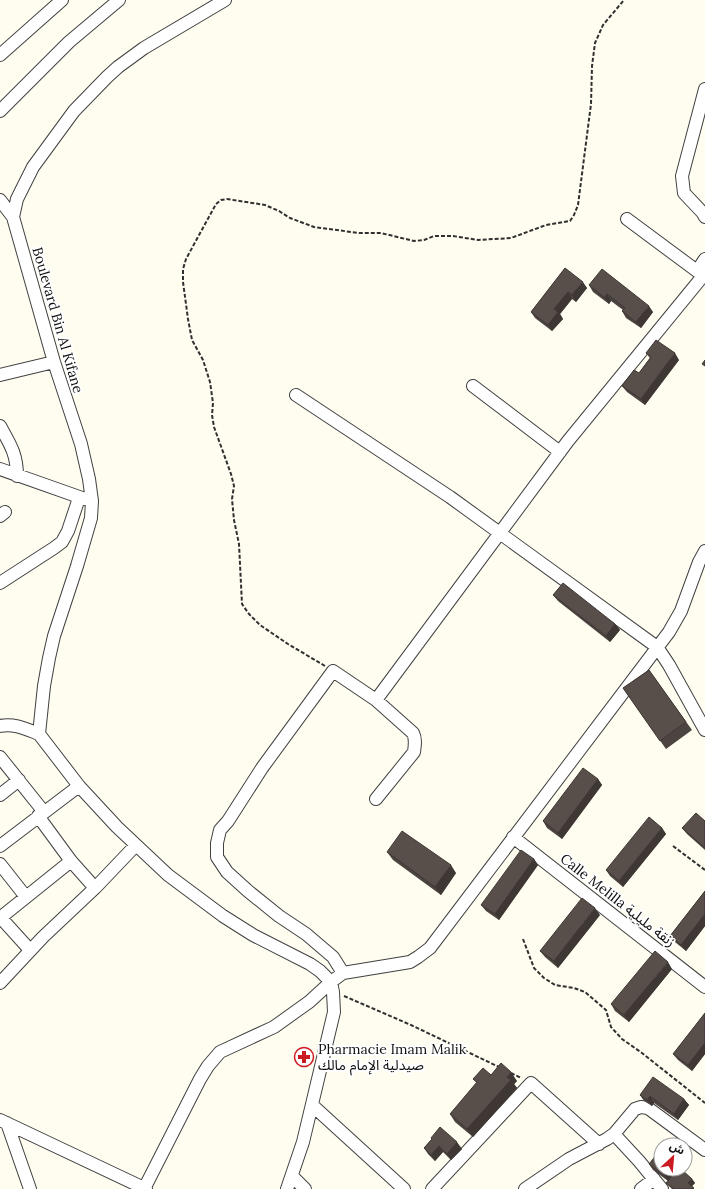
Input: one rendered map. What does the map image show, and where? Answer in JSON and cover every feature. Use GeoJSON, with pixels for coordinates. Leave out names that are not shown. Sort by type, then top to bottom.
{"type":"FeatureCollection","features":[{"type":"Feature","properties":{"kind":"street"},"geometry":{"type":"LineString","coordinates":[[0,56],[62,0]]}},
{"type":"Feature","properties":{"kind":"street"},"geometry":{"type":"LineString","coordinates":[[0,111],[69,42],[119,0]]}},
{"type":"Feature","properties":{"kind":"street"},"geometry":{"type":"LineString","coordinates":[[12,217],[18,199],[33,167],[74,111],[107,77],[144,48],[225,0]]}},
{"type":"Feature","properties":{"kind":"street"},"geometry":{"type":"LineString","coordinates":[[705,89],[682,176],[684,193],[705,217]]}},
{"type":"Feature","properties":{"kind":"street","name":"Boulevard Bin Al Kifane"},"geometry":{"type":"LineString","coordinates":[[0,200],[12,217],[54,362],[80,444],[89,479],[92,501],[91,518],[54,636],[49,658],[44,686],[40,734]]}},
{"type":"Feature","properties":{"kind":"street"},"geometry":{"type":"LineString","coordinates":[[627,219],[702,275]]}},
{"type":"Feature","properties":{"kind":"street"},"geometry":{"type":"LineString","coordinates":[[376,700],[568,441],[702,275],[705,259]]}},
{"type":"Feature","properties":{"kind":"street"},"geometry":{"type":"LineString","coordinates":[[0,375],[54,362]]}},
{"type":"Feature","properties":{"kind":"street"},"geometry":{"type":"LineString","coordinates":[[473,386],[560,452]]}},
{"type":"Feature","properties":{"kind":"street"},"geometry":{"type":"LineString","coordinates":[[296,395],[450,497],[499,534],[657,647],[669,665],[705,730]]}},
{"type":"Feature","properties":{"kind":"street"},"geometry":{"type":"LineString","coordinates":[[0,426],[15,455],[17,476]]}},
{"type":"Feature","properties":{"kind":"street"},"geometry":{"type":"LineString","coordinates":[[0,469],[79,498],[92,501]]}},
{"type":"Feature","properties":{"kind":"street"},"geometry":{"type":"LineString","coordinates":[[0,582],[62,542],[68,531],[79,498]]}},
{"type":"Feature","properties":{"kind":"street"},"geometry":{"type":"LineString","coordinates":[[3,1121],[145,1189],[200,1079],[214,1058],[220,1052],[274,1026],[332,987],[343,973],[410,962],[418,958],[430,948],[668,632],[681,611],[699,562],[705,551]]}},
{"type":"Feature","properties":{"kind":"street"},"geometry":{"type":"LineString","coordinates":[[343,973],[329,953],[306,934],[279,916],[227,872],[217,857],[217,843],[220,830],[228,821],[262,768],[333,671],[376,700],[413,733],[415,741],[414,752],[376,798]]}},
{"type":"Feature","properties":{"kind":"street"},"geometry":{"type":"LineString","coordinates":[[0,726],[15,726],[40,734],[79,786],[117,827],[168,875],[223,916],[253,935],[310,964],[320,971],[332,987],[334,1012],[303,1142],[287,1189]]}},
{"type":"Feature","properties":{"kind":"street"},"geometry":{"type":"LineString","coordinates":[[0,757],[18,780],[71,861],[94,888]]}},
{"type":"Feature","properties":{"kind":"street"},"geometry":{"type":"LineString","coordinates":[[0,796],[18,780]]}},
{"type":"Feature","properties":{"kind":"street"},"geometry":{"type":"LineString","coordinates":[[0,846],[79,786]]}},
{"type":"Feature","properties":{"kind":"street","name":"Calle Melilla زنقة مليلية"},"geometry":{"type":"LineString","coordinates":[[513,837],[705,987]]}},
{"type":"Feature","properties":{"kind":"street"},"geometry":{"type":"LineString","coordinates":[[1,979],[136,845]]}},
{"type":"Feature","properties":{"kind":"street"},"geometry":{"type":"LineString","coordinates":[[30,950],[0,918],[71,861]]}},
{"type":"Feature","properties":{"kind":"street"},"geometry":{"type":"LineString","coordinates":[[0,864],[26,897]]}},
{"type":"Feature","properties":{"kind":"street"},"geometry":{"type":"LineString","coordinates":[[432,1189],[531,1083],[599,1144]]}},
{"type":"Feature","properties":{"kind":"street"},"geometry":{"type":"LineString","coordinates":[[312,1105],[392,1185],[404,1189]]}},
{"type":"Feature","properties":{"kind":"street"},"geometry":{"type":"LineString","coordinates":[[526,1189],[569,1159],[599,1144],[614,1134],[635,1109],[641,1107],[648,1108],[705,1150]]}},
{"type":"Feature","properties":{"kind":"street"},"geometry":{"type":"LineString","coordinates":[[3,1121],[30,1189]]}},
{"type":"Feature","properties":{"kind":"street"},"geometry":{"type":"LineString","coordinates":[[614,1134],[662,1189]]}},
{"type":"Feature","properties":{"kind":"street"},"geometry":{"type":"LineString","coordinates":[[292,1176],[305,1189]]}},
{"type":"Feature","properties":{"kind":"street"},"geometry":{"type":"LineString","coordinates":[[640,1189],[654,1179]]}},
{"type":"Feature","properties":{"kind":"path"},"geometry":{"type":"LineString","coordinates":[[333,671],[288,644],[260,624],[249,614],[242,604],[239,544],[234,520],[232,499],[234,486],[214,427],[210,382],[203,360],[192,340],[183,282],[183,269],[186,259],[216,204],[221,200],[227,199],[265,205],[290,218],[314,227],[359,233],[381,233],[414,241],[424,240],[434,236],[453,236],[478,240],[511,238],[546,225],[570,221],[578,205],[591,104],[592,66],[595,43],[603,25],[624,0]]}},
{"type":"Feature","properties":{"kind":"path"},"geometry":{"type":"LineString","coordinates":[[673,846],[705,870]]}},
{"type":"Feature","properties":{"kind":"path"},"geometry":{"type":"LineString","coordinates":[[523,939],[534,968],[544,978],[555,985],[574,988],[585,992],[606,1010],[611,1027],[622,1039],[705,1103]]}},
{"type":"Feature","properties":{"kind":"path"},"geometry":{"type":"LineString","coordinates":[[332,987],[358,1001],[504,1070]]}},
{"type":"Feature","properties":{"kind":"path"},"geometry":{"type":"LineString","coordinates":[[510,1073],[531,1083]]}},
{"type":"Feature","properties":{"kind":"building"},"geometry":{"type":"Polygon","coordinates":[[[565,268],[583,282],[572,295],[568,292],[554,309],[558,312],[548,325],[531,312],[565,268]]]}},
{"type":"Feature","properties":{"kind":"building"},"geometry":{"type":"Polygon","coordinates":[[[602,269],[649,306],[636,322],[622,311],[625,308],[607,294],[605,298],[589,285],[602,269]]]}},
{"type":"Feature","properties":{"kind":"building"},"geometry":{"type":"Polygon","coordinates":[[[656,340],[675,353],[641,399],[622,386],[634,370],[639,373],[651,357],[646,353],[656,340]]]}},
{"type":"Feature","properties":{"kind":"building"},"geometry":{"type":"Polygon","coordinates":[[[563,583],[615,624],[606,636],[553,595],[563,583]]]}},
{"type":"Feature","properties":{"kind":"building"},"geometry":{"type":"Polygon","coordinates":[[[649,670],[686,722],[660,741],[623,688],[649,670]]]}},
{"type":"Feature","properties":{"kind":"building"},"geometry":{"type":"Polygon","coordinates":[[[583,768],[598,779],[558,833],[543,821],[583,768]]]}},
{"type":"Feature","properties":{"kind":"building"},"geometry":{"type":"Polygon","coordinates":[[[696,813],[705,821],[705,848],[682,828],[696,813]]]}},
{"type":"Feature","properties":{"kind":"building"},"geometry":{"type":"Polygon","coordinates":[[[649,817],[662,828],[619,881],[606,870],[649,817]]]}},
{"type":"Feature","properties":{"kind":"building"},"geometry":{"type":"Polygon","coordinates":[[[402,831],[451,865],[435,887],[387,852],[402,831]]]}},
{"type":"Feature","properties":{"kind":"building"},"geometry":{"type":"Polygon","coordinates":[[[521,850],[534,859],[495,914],[481,905],[521,850]]]}},
{"type":"Feature","properties":{"kind":"building"},"geometry":{"type":"Polygon","coordinates":[[[705,891],[705,914],[681,945],[670,936],[705,891]]]}},
{"type":"Feature","properties":{"kind":"building"},"geometry":{"type":"Polygon","coordinates":[[[582,898],[595,908],[554,961],[540,951],[582,898]]]}},
{"type":"Feature","properties":{"kind":"building"},"geometry":{"type":"Polygon","coordinates":[[[655,951],[668,962],[624,1015],[611,1004],[655,951]]]}},
{"type":"Feature","properties":{"kind":"building"},"geometry":{"type":"Polygon","coordinates":[[[705,1013],[705,1043],[688,1065],[673,1054],[705,1013]]]}},
{"type":"Feature","properties":{"kind":"building"},"geometry":{"type":"Polygon","coordinates":[[[501,1063],[511,1072],[507,1077],[511,1080],[467,1129],[450,1114],[477,1082],[473,1079],[483,1068],[491,1075],[501,1063]]]}},
{"type":"Feature","properties":{"kind":"building"},"geometry":{"type":"Polygon","coordinates":[[[653,1077],[684,1099],[674,1114],[650,1096],[647,1100],[640,1095],[653,1077]]]}},
{"type":"Feature","properties":{"kind":"building"},"geometry":{"type":"Polygon","coordinates":[[[440,1127],[457,1142],[447,1154],[439,1146],[431,1155],[424,1148],[440,1127]]]}},
{"type":"Feature","properties":{"kind":"building"},"geometry":{"type":"Polygon","coordinates":[[[653,1159],[653,1167],[649,1164],[653,1159]]]}},
{"type":"Feature","properties":{"kind":"building"},"geometry":{"type":"Polygon","coordinates":[[[671,1177],[690,1177],[692,1179],[688,1183],[694,1188],[674,1189],[666,1183],[671,1177]]]}},
{"type":"Feature","properties":{"kind":"place","name":"Pharmacie Imam Malik صيدلية الإمام مالك"},"geometry":{"type":"Point","coordinates":[304,1057]}}]}
